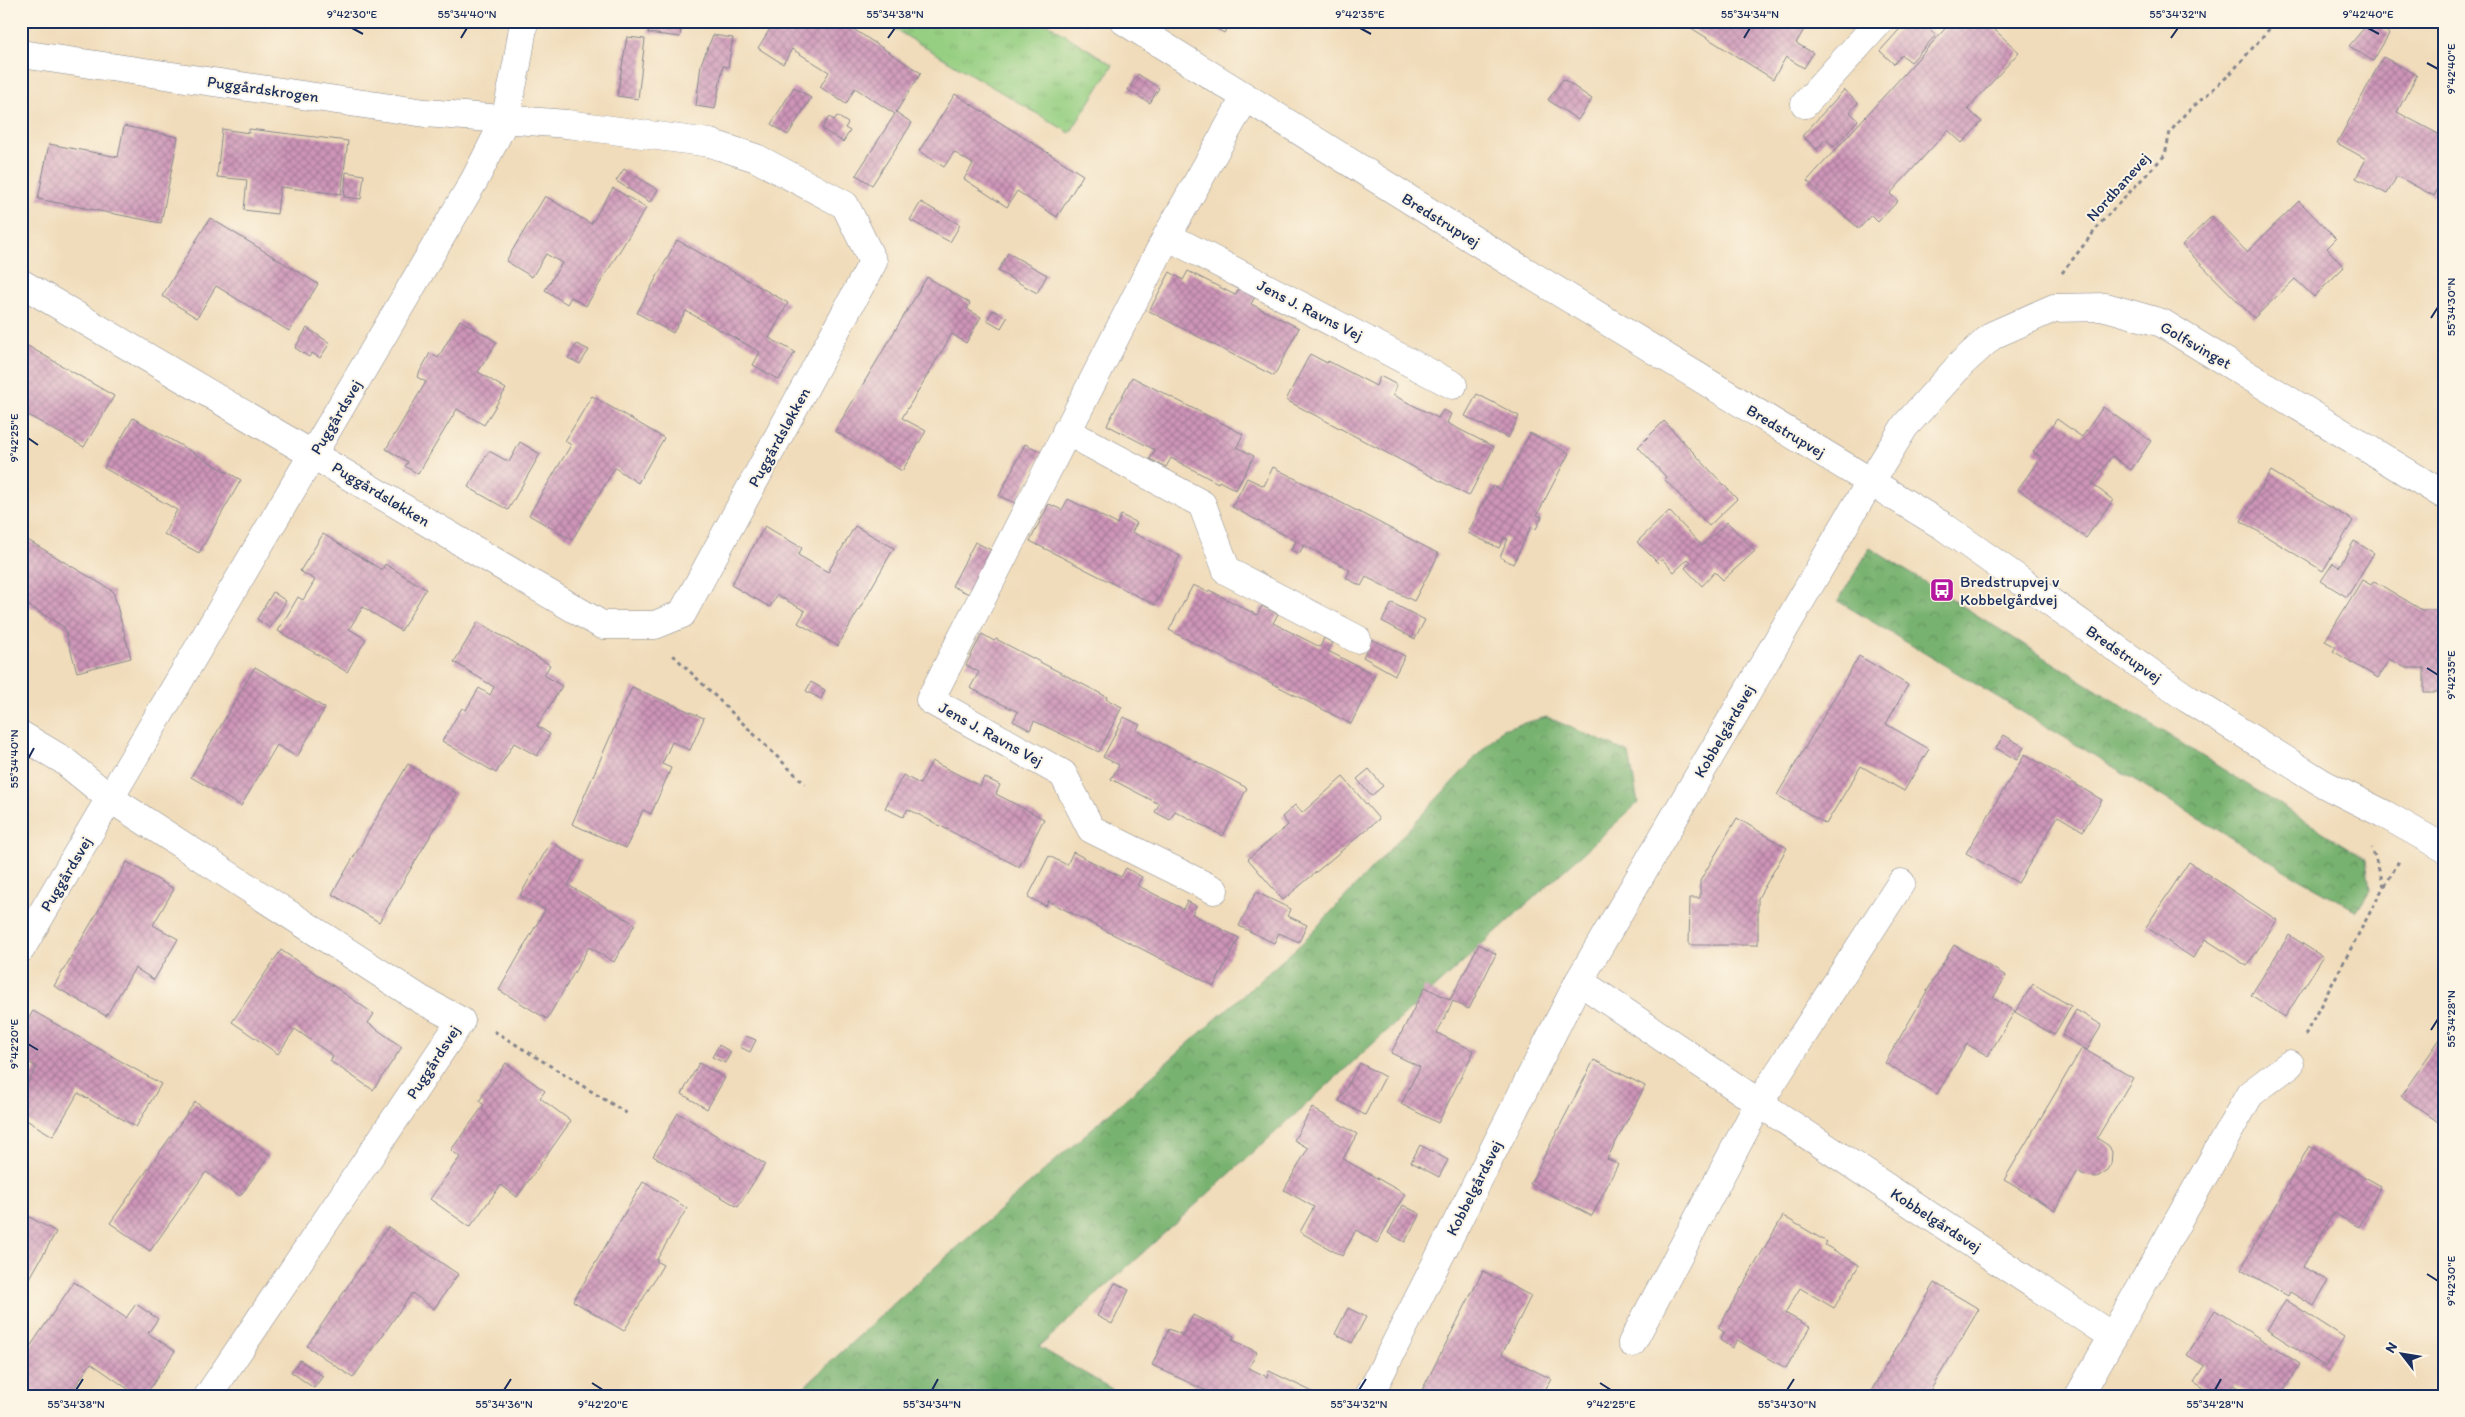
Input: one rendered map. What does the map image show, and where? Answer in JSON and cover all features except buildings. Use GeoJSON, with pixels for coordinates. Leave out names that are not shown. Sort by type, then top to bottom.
{"type":"FeatureCollection","features":[{"type":"Feature","properties":{"kind":"street","name":"Puggårdsvej"},"geometry":{"type":"LineString","coordinates":[[21,949],[475,178],[505,120],[524,21]]}},
{"type":"Feature","properties":{"kind":"street","name":"Bredstrupvej"},"geometry":{"type":"LineString","coordinates":[[1124,21],[1245,98],[1943,526],[2188,699],[2324,784],[2384,814],[2444,848]]}},
{"type":"Feature","properties":{"kind":"street"},"geometry":{"type":"LineString","coordinates":[[1805,104],[1880,21]]}},
{"type":"Feature","properties":{"kind":"street","name":"Puggårdskrogen"},"geometry":{"type":"LineString","coordinates":[[21,54],[425,112],[505,120]]}},
{"type":"Feature","properties":{"kind":"street","name":"Jens J. Ravns Vej"},"geometry":{"type":"LineString","coordinates":[[1214,890],[1091,829],[1063,774],[930,700],[1167,236],[1245,98]]}},
{"type":"Feature","properties":{"kind":"street","name":"Puggårdsløkken"},"geometry":{"type":"LineString","coordinates":[[314,454],[602,625],[655,625],[682,614],[873,262],[845,205],[756,158],[710,143],[567,124],[505,120]]}},
{"type":"Feature","properties":{"kind":"street","name":"Jens J. Ravns Vej"},"geometry":{"type":"LineString","coordinates":[[1167,236],[1453,385]]}},
{"type":"Feature","properties":{"kind":"street"},"geometry":{"type":"LineString","coordinates":[[21,283],[314,454]]}},
{"type":"Feature","properties":{"kind":"street","name":"Golfsvinget"},"geometry":{"type":"LineString","coordinates":[[1870,482],[1905,426],[1962,363],[1993,335],[2054,308],[2106,307],[2162,323],[2444,495]]}},
{"type":"Feature","properties":{"kind":"street"},"geometry":{"type":"LineString","coordinates":[[1066,431],[1202,504],[1227,571],[1357,639]]}},
{"type":"Feature","properties":{"kind":"street","name":"Kobbelgårdsvej"},"geometry":{"type":"LineString","coordinates":[[1369,1396],[1579,981],[1870,482]]}},
{"type":"Feature","properties":{"kind":"street","name":"Puggårdsvej"},"geometry":{"type":"LineString","coordinates":[[21,735],[63,760],[111,799],[420,999],[461,1021],[208,1396]]}},
{"type":"Feature","properties":{"kind":"street"},"geometry":{"type":"LineString","coordinates":[[1632,1343],[1759,1103],[1901,883]]}},
{"type":"Feature","properties":{"kind":"street","name":"Kobbelgårdsvej"},"geometry":{"type":"LineString","coordinates":[[1579,981],[2113,1338]]}},
{"type":"Feature","properties":{"kind":"street"},"geometry":{"type":"LineString","coordinates":[[2079,1396],[2250,1094],[2290,1064]]}},
{"type":"Feature","properties":{"kind":"path","name":"Nordbanevej"},"geometry":{"type":"LineString","coordinates":[[2054,308],[2048,292],[2104,219],[2165,155],[2170,132],[2185,114],[2230,74],[2276,21]]}},
{"type":"Feature","properties":{"kind":"path"},"geometry":{"type":"LineString","coordinates":[[655,625],[662,645],[805,784]]}},
{"type":"Feature","properties":{"kind":"path"},"geometry":{"type":"LineString","coordinates":[[2384,814],[2370,842],[2384,886]]}},
{"type":"Feature","properties":{"kind":"path"},"geometry":{"type":"LineString","coordinates":[[2290,1064],[2401,857]]}},
{"type":"Feature","properties":{"kind":"path"},"geometry":{"type":"LineString","coordinates":[[461,1021],[481,1023],[628,1114]]}},
{"type":"Feature","properties":{"kind":"green space"},"geometry":{"type":"Polygon","coordinates":[[[881,21],[1043,21],[1113,65],[1070,133],[881,21]]]}},
{"type":"Feature","properties":{"kind":"green space"},"geometry":{"type":"Polygon","coordinates":[[[1870,548],[2366,859],[2370,890],[2357,911],[2286,871],[1838,601],[1870,548]]]}},
{"type":"Feature","properties":{"kind":"green space"},"geometry":{"type":"Polygon","coordinates":[[[1547,717],[1629,753],[1638,803],[1039,1347],[1124,1396],[794,1396],[900,1298],[1302,943],[1502,729],[1547,717]]]}},
{"type":"Feature","properties":{"kind":"place","name":"Bredstrupvej v Kobbelgårdvej"},"geometry":{"type":"Point","coordinates":[1942,590]}}]}
